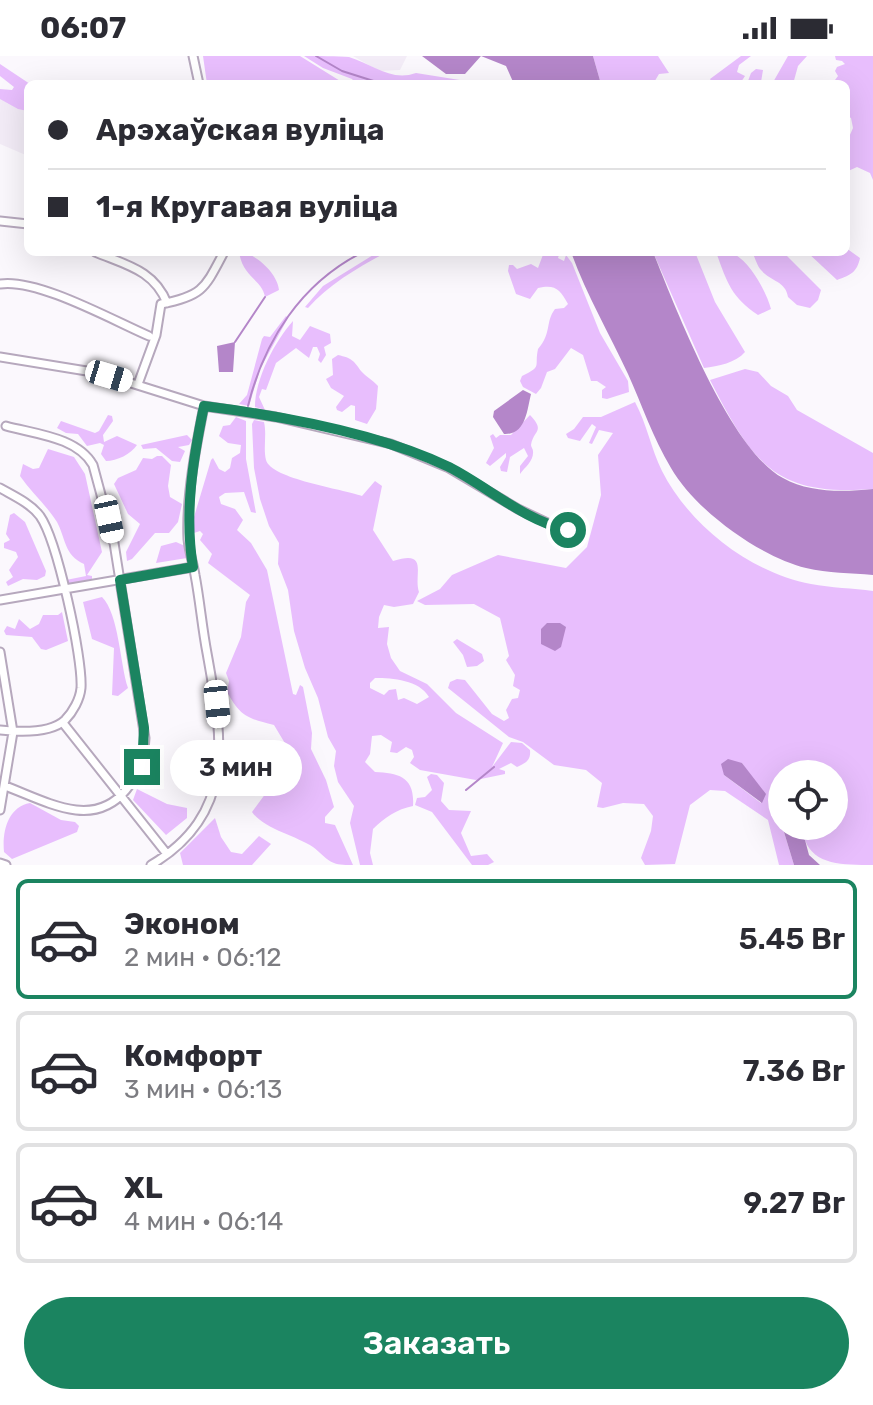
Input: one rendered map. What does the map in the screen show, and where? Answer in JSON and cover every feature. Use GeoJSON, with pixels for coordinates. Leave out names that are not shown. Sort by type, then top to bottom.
{"type":"FeatureCollection","features":[{"type":"Feature","properties":{"kind":"street"},"geometry":{"type":"LineString","coordinates":[[193,56],[198,80]]}},
{"type":"Feature","properties":{"kind":"street"},"geometry":{"type":"LineString","coordinates":[[0,221],[24,224]]}},
{"type":"Feature","properties":{"kind":"street"},"geometry":{"type":"LineString","coordinates":[[105,256],[143,272],[161,287],[167,303]]}},
{"type":"Feature","properties":{"kind":"street"},"geometry":{"type":"LineString","coordinates":[[138,384],[156,335],[161,304],[194,295],[203,289],[222,256]]}},
{"type":"Feature","properties":{"kind":"street"},"geometry":{"type":"LineString","coordinates":[[0,284],[13,282],[34,286],[149,336]]}},
{"type":"Feature","properties":{"kind":"street"},"geometry":{"type":"LineString","coordinates":[[0,357],[78,369],[138,384],[204,406],[271,416],[391,444],[449,468],[518,509],[558,528]]}},
{"type":"Feature","properties":{"kind":"street"},"geometry":{"type":"LineString","coordinates":[[151,865],[193,828],[207,804],[220,763],[217,704],[188,538],[194,452],[204,406]]}},
{"type":"Feature","properties":{"kind":"street"},"geometry":{"type":"LineString","coordinates":[[5,786],[77,810],[101,807],[122,796],[142,767],[145,738],[109,519],[93,465],[87,455],[72,444],[6,426]]}},
{"type":"Feature","properties":{"kind":"street"},"geometry":{"type":"LineString","coordinates":[[0,488],[33,508],[41,517],[65,590],[81,689],[63,723],[45,729],[0,730]]}},
{"type":"Feature","properties":{"kind":"street"},"geometry":{"type":"LineString","coordinates":[[0,600],[193,567]]}},
{"type":"Feature","properties":{"kind":"street"},"geometry":{"type":"LineString","coordinates":[[0,652],[13,732],[0,810]]}},
{"type":"Feature","properties":{"kind":"street"},"geometry":{"type":"LineString","coordinates":[[63,723],[167,854]]}},
{"type":"Feature","properties":{"kind":"street"},"geometry":{"type":"LineString","coordinates":[[0,863],[6,865]]}},
{"type":"Feature","properties":{"kind":"shaded area"},"geometry":{"type":"Polygon","coordinates":[[[203,56],[300,56],[339,80],[206,80],[203,56]]]}},
{"type":"Feature","properties":{"kind":"shaded area"},"geometry":{"type":"Polygon","coordinates":[[[304,56],[349,57],[390,74],[416,73],[460,80],[353,80],[304,56]]]}},
{"type":"Feature","properties":{"kind":"shaded area"},"geometry":{"type":"Polygon","coordinates":[[[353,56],[407,56],[400,70],[379,71],[353,56]]]}},
{"type":"Feature","properties":{"kind":"shaded area"},"geometry":{"type":"Polygon","coordinates":[[[422,56],[481,56],[465,74],[446,74],[422,56]]]}},
{"type":"Feature","properties":{"kind":"shaded area"},"geometry":{"type":"Polygon","coordinates":[[[481,56],[593,56],[600,80],[512,80],[506,66],[481,56]]]}},
{"type":"Feature","properties":{"kind":"shaded area"},"geometry":{"type":"Polygon","coordinates":[[[593,56],[658,56],[669,73],[659,74],[655,80],[600,80],[593,56]]]}},
{"type":"Feature","properties":{"kind":"shaded area"},"geometry":{"type":"Polygon","coordinates":[[[741,56],[751,56],[739,65],[737,72],[745,76],[742,80],[710,79],[741,56]]]}},
{"type":"Feature","properties":{"kind":"shaded area"},"geometry":{"type":"Polygon","coordinates":[[[788,56],[807,56],[798,66],[794,80],[774,80],[788,56]]]}},
{"type":"Feature","properties":{"kind":"shaded area"},"geometry":{"type":"Polygon","coordinates":[[[835,56],[873,56],[873,180],[870,173],[857,167],[850,170],[850,135],[853,128],[850,80],[835,80],[837,67],[845,64],[836,60],[835,56]]]}},
{"type":"Feature","properties":{"kind":"shaded area"},"geometry":{"type":"Polygon","coordinates":[[[0,64],[24,80],[24,110],[0,99],[0,89],[12,90],[14,87],[0,76],[0,64]]]}},
{"type":"Feature","properties":{"kind":"shaded area"},"geometry":{"type":"Polygon","coordinates":[[[756,69],[763,70],[761,80],[748,80],[756,69]]]}},
{"type":"Feature","properties":{"kind":"shaded area"},"geometry":{"type":"Polygon","coordinates":[[[0,94],[24,107],[24,154],[0,144],[0,94]]]}},
{"type":"Feature","properties":{"kind":"shaded area"},"geometry":{"type":"Polygon","coordinates":[[[850,251],[860,258],[853,272],[837,280],[811,256],[850,256],[850,251]]]}},
{"type":"Feature","properties":{"kind":"shaded area"},"geometry":{"type":"Polygon","coordinates":[[[240,256],[252,256],[265,265],[275,277],[279,290],[265,297],[240,256]]]}},
{"type":"Feature","properties":{"kind":"shaded area"},"geometry":{"type":"Polygon","coordinates":[[[372,256],[380,256],[325,291],[308,308],[305,307],[323,286],[372,256]]]}},
{"type":"Feature","properties":{"kind":"shaded area"},"geometry":{"type":"Polygon","coordinates":[[[542,256],[559,256],[564,261],[567,256],[572,263],[600,333],[628,381],[629,392],[602,398],[602,390],[606,387],[591,381],[583,355],[571,348],[555,369],[547,372],[536,394],[523,387],[520,381],[536,366],[538,349],[545,338],[552,314],[555,309],[568,304],[553,287],[538,288],[530,299],[516,294],[509,265],[517,269],[531,264],[538,268],[542,256]]]}},
{"type":"Feature","properties":{"kind":"shaded area"},"geometry":{"type":"Polygon","coordinates":[[[573,256],[655,256],[707,376],[744,439],[763,463],[793,483],[815,489],[873,489],[873,575],[806,568],[769,554],[730,530],[696,500],[671,468],[659,445],[573,256]]]}},
{"type":"Feature","properties":{"kind":"shaded area"},"geometry":{"type":"Polygon","coordinates":[[[655,256],[697,256],[715,302],[745,352],[737,359],[704,368],[655,256]]]}},
{"type":"Feature","properties":{"kind":"shaded area"},"geometry":{"type":"Polygon","coordinates":[[[718,256],[737,256],[761,285],[771,309],[758,315],[742,302],[727,280],[718,256]]]}},
{"type":"Feature","properties":{"kind":"shaded area"},"geometry":{"type":"Polygon","coordinates":[[[754,256],[787,256],[821,290],[818,300],[810,308],[797,305],[781,284],[758,266],[754,256]]]}},
{"type":"Feature","properties":{"kind":"shaded area"},"geometry":{"type":"Polygon","coordinates":[[[286,316],[288,318],[260,369],[249,406],[239,404],[247,395],[262,339],[264,336],[270,337],[286,316]]]}},
{"type":"Feature","properties":{"kind":"shaded area"},"geometry":{"type":"Polygon","coordinates":[[[293,321],[292,336],[300,340],[310,326],[330,334],[331,343],[324,347],[326,355],[321,363],[317,347],[313,347],[309,358],[296,348],[276,363],[266,390],[262,389],[259,397],[265,410],[255,407],[258,385],[267,361],[293,321]]]}},
{"type":"Feature","properties":{"kind":"shaded area"},"geometry":{"type":"Polygon","coordinates":[[[235,342],[233,372],[219,372],[217,346],[235,342]]]}},
{"type":"Feature","properties":{"kind":"shaded area"},"geometry":{"type":"Polygon","coordinates":[[[338,355],[352,360],[378,386],[376,409],[367,424],[355,420],[355,406],[351,405],[342,412],[337,410],[344,396],[331,388],[326,379],[333,375],[332,359],[338,355]]]}},
{"type":"Feature","properties":{"kind":"shaded area"},"geometry":{"type":"Polygon","coordinates":[[[745,369],[758,372],[771,386],[788,396],[797,410],[873,453],[873,489],[812,487],[789,480],[754,453],[739,433],[710,380],[745,369]]]}},
{"type":"Feature","properties":{"kind":"shaded area"},"geometry":{"type":"Polygon","coordinates":[[[523,390],[531,394],[524,420],[517,430],[504,434],[493,417],[494,411],[523,390]]]}},
{"type":"Feature","properties":{"kind":"shaded area"},"geometry":{"type":"Polygon","coordinates":[[[635,402],[658,463],[674,491],[724,544],[766,569],[789,578],[873,591],[873,865],[831,862],[815,854],[805,840],[848,840],[848,760],[768,760],[768,820],[725,791],[710,790],[690,805],[675,864],[645,865],[641,858],[653,816],[644,804],[597,807],[602,783],[586,770],[554,765],[523,742],[509,737],[448,688],[450,682],[465,680],[492,714],[504,721],[509,718],[506,710],[512,699],[518,698],[520,690],[513,686],[515,675],[506,660],[509,656],[500,618],[474,604],[425,605],[417,601],[440,589],[452,575],[498,555],[566,568],[587,547],[601,495],[598,455],[613,433],[599,430],[592,444],[589,443],[596,427],[592,424],[580,441],[568,438],[566,434],[583,417],[601,417],[635,402]],[[742,763],[724,775],[761,803],[742,763]]]}},
{"type":"Feature","properties":{"kind":"shaded area"},"geometry":{"type":"Polygon","coordinates":[[[108,415],[112,416],[113,421],[103,435],[104,442],[117,436],[137,445],[115,460],[106,461],[101,454],[104,445],[87,446],[78,434],[57,428],[61,421],[95,433],[108,415]]]}},
{"type":"Feature","properties":{"kind":"shaded area"},"geometry":{"type":"Polygon","coordinates":[[[530,415],[538,428],[531,445],[532,458],[520,474],[520,466],[528,456],[524,448],[510,457],[507,472],[501,471],[500,467],[506,453],[490,466],[486,463],[494,448],[490,436],[511,435],[530,415]]]}},
{"type":"Feature","properties":{"kind":"shaded area"},"geometry":{"type":"Polygon","coordinates":[[[236,417],[246,421],[246,459],[256,513],[251,512],[244,492],[225,493],[219,497],[221,504],[235,509],[243,520],[237,530],[251,543],[267,570],[293,694],[296,695],[300,685],[303,687],[312,733],[311,749],[326,780],[334,807],[325,817],[325,823],[335,825],[353,865],[331,862],[313,847],[272,828],[252,812],[280,774],[286,745],[274,725],[246,715],[236,707],[227,692],[229,681],[226,673],[241,637],[246,602],[250,595],[208,563],[212,554],[200,540],[203,534],[200,531],[194,533],[191,527],[211,460],[213,458],[219,469],[225,472],[230,468],[232,458],[240,453],[241,445],[228,443],[219,436],[223,426],[230,425],[236,417]]]}},
{"type":"Feature","properties":{"kind":"shaded area"},"geometry":{"type":"Polygon","coordinates":[[[254,420],[264,422],[266,460],[280,473],[362,496],[375,481],[382,486],[373,530],[393,561],[412,558],[418,566],[419,592],[413,604],[384,605],[379,617],[378,628],[389,627],[387,644],[391,658],[400,671],[427,684],[456,713],[503,743],[492,767],[511,742],[522,743],[530,750],[529,759],[523,764],[517,767],[511,763],[499,769],[505,774],[476,780],[420,770],[410,763],[414,757],[412,750],[406,747],[397,753],[390,752],[392,742],[381,735],[372,736],[370,754],[365,762],[375,772],[404,778],[413,796],[413,806],[391,814],[373,829],[370,853],[373,865],[360,865],[350,823],[354,806],[338,782],[334,766],[336,751],[328,737],[294,631],[288,590],[278,564],[279,543],[269,526],[260,499],[254,468],[254,420]],[[375,678],[370,688],[384,695],[396,689],[398,700],[404,698],[417,704],[429,697],[412,684],[375,678]]]}},
{"type":"Feature","properties":{"kind":"shaded area"},"geometry":{"type":"Polygon","coordinates":[[[187,435],[192,440],[189,445],[178,447],[185,451],[180,462],[172,461],[156,448],[143,449],[141,445],[187,435]]]}},
{"type":"Feature","properties":{"kind":"shaded area"},"geometry":{"type":"Polygon","coordinates":[[[48,449],[74,457],[85,474],[102,552],[87,575],[92,579],[67,584],[66,580],[86,576],[84,564],[69,551],[57,522],[20,476],[23,464],[33,469],[39,468],[48,449]]]}},
{"type":"Feature","properties":{"kind":"shaded area"},"geometry":{"type":"Polygon","coordinates":[[[162,456],[171,465],[170,497],[182,504],[178,522],[169,533],[155,533],[127,561],[126,552],[140,524],[128,514],[114,484],[118,478],[136,470],[143,458],[162,456]]]}},
{"type":"Feature","properties":{"kind":"shaded area"},"geometry":{"type":"Polygon","coordinates":[[[14,513],[25,522],[46,571],[45,576],[37,580],[23,579],[8,586],[6,582],[13,577],[9,570],[18,557],[16,552],[4,548],[4,543],[10,540],[6,534],[10,515],[14,513]]]}},
{"type":"Feature","properties":{"kind":"shaded area"},"geometry":{"type":"Polygon","coordinates":[[[176,542],[185,546],[187,558],[156,563],[161,546],[176,542]]]}},
{"type":"Feature","properties":{"kind":"shaded area"},"geometry":{"type":"Polygon","coordinates":[[[102,597],[116,627],[128,688],[118,696],[112,695],[114,648],[92,639],[83,602],[102,597]]]}},
{"type":"Feature","properties":{"kind":"shaded area"},"geometry":{"type":"Polygon","coordinates":[[[62,612],[68,641],[46,650],[41,649],[32,637],[6,635],[4,631],[7,626],[15,629],[19,619],[30,629],[39,624],[43,615],[62,612]]]}},
{"type":"Feature","properties":{"kind":"shaded area"},"geometry":{"type":"Polygon","coordinates":[[[547,623],[560,623],[566,627],[561,647],[555,651],[541,644],[541,629],[547,623]]]}},
{"type":"Feature","properties":{"kind":"shaded area"},"geometry":{"type":"Polygon","coordinates":[[[457,639],[482,654],[484,661],[467,667],[453,642],[457,639]]]}},
{"type":"Feature","properties":{"kind":"shaded area"},"geometry":{"type":"Polygon","coordinates":[[[728,759],[742,763],[766,794],[762,803],[724,775],[721,764],[728,759]]]}},
{"type":"Feature","properties":{"kind":"shaded area"},"geometry":{"type":"Polygon","coordinates":[[[437,775],[444,783],[441,801],[449,810],[471,811],[461,833],[471,856],[487,854],[494,862],[472,865],[432,812],[415,805],[417,798],[425,797],[432,790],[427,777],[437,775]]]}},
{"type":"Feature","properties":{"kind":"shaded area"},"geometry":{"type":"Polygon","coordinates":[[[137,789],[167,804],[187,808],[187,818],[166,835],[133,800],[137,789]]]}},
{"type":"Feature","properties":{"kind":"shaded area"},"geometry":{"type":"Polygon","coordinates":[[[30,803],[79,826],[77,832],[12,859],[4,852],[8,821],[16,809],[30,803]]]}},
{"type":"Feature","properties":{"kind":"shaded area"},"geometry":{"type":"Polygon","coordinates":[[[215,818],[221,837],[231,852],[242,854],[259,836],[271,844],[252,865],[183,865],[180,853],[215,818]]]}},
{"type":"Feature","properties":{"kind":"shaded area"},"geometry":{"type":"Polygon","coordinates":[[[773,840],[786,840],[794,865],[779,865],[773,840]]]}},
{"type":"Feature","properties":{"kind":"shaded area"},"geometry":{"type":"Polygon","coordinates":[[[786,840],[805,840],[809,855],[820,865],[794,865],[786,840]]]}},
{"type":"Feature","properties":{"kind":"waterway"},"geometry":{"type":"LineString","coordinates":[[316,56],[342,71],[370,80]]}},
{"type":"Feature","properties":{"kind":"waterway"},"geometry":{"type":"LineString","coordinates":[[248,406],[264,359],[288,316],[321,280],[356,256]]}},
{"type":"Feature","properties":{"kind":"waterway"},"geometry":{"type":"LineString","coordinates":[[235,342],[265,297]]}},
{"type":"Feature","properties":{"kind":"waterway"},"geometry":{"type":"LineString","coordinates":[[466,790],[494,767]]}},
{"type":"Feature","properties":{"kind":"route"},"geometry":{"type":"LineString","coordinates":[[142,767],[144,728],[120,580],[193,567],[188,538],[194,452],[204,406],[276,417],[391,444],[449,468],[518,509],[568,530]]}}]}
